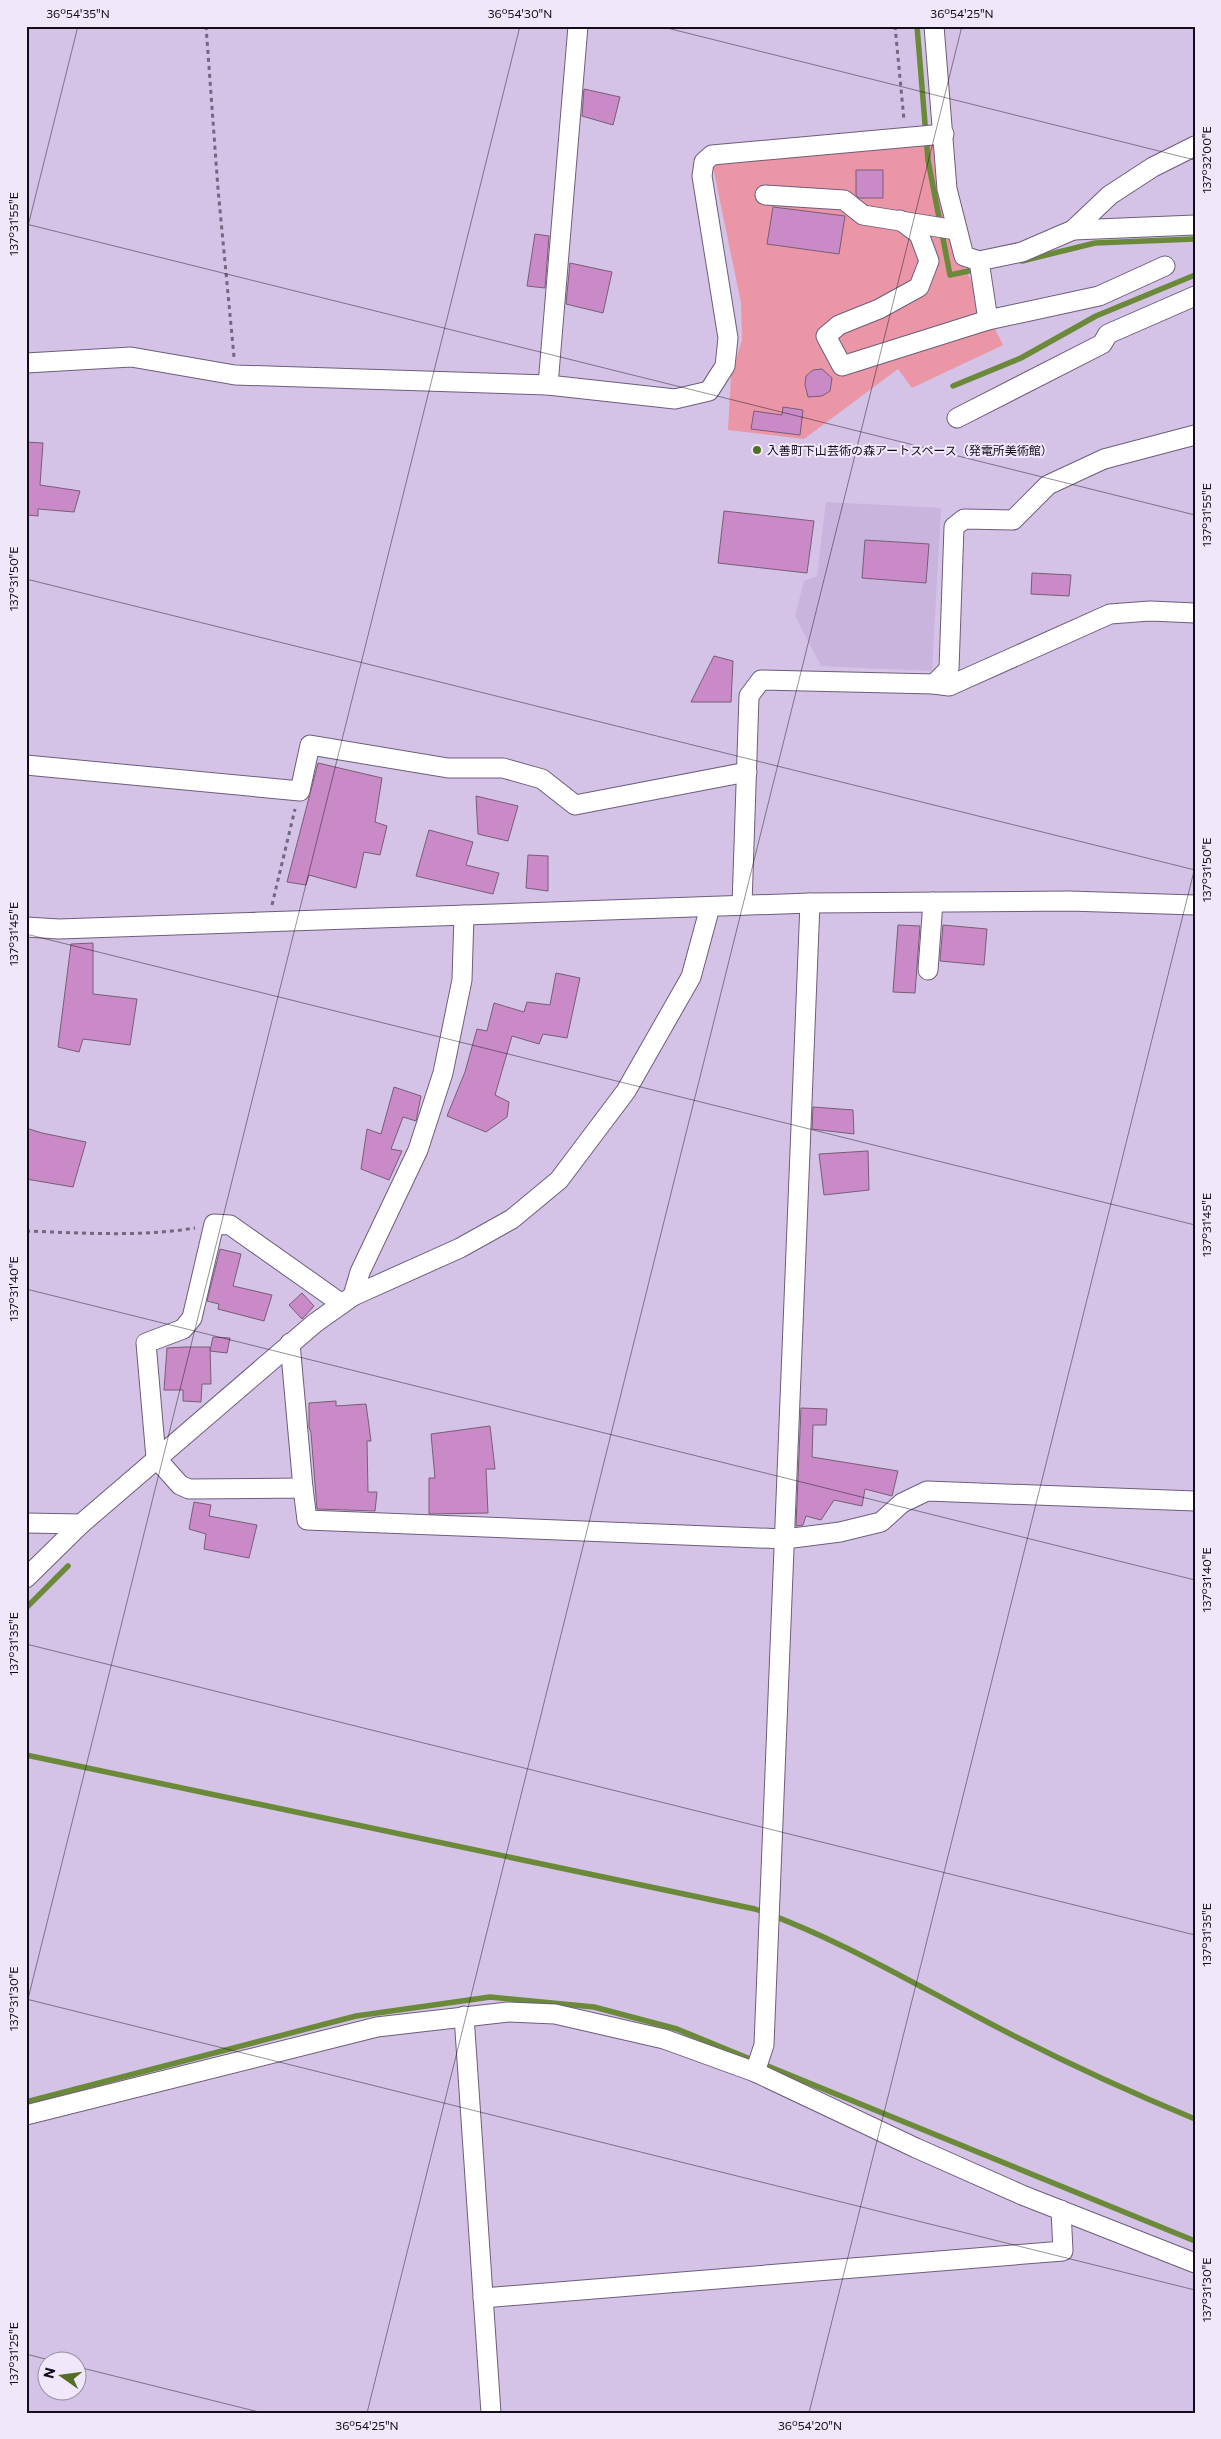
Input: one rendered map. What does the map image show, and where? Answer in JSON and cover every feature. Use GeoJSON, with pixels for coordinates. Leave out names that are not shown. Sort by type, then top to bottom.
{"type":"FeatureCollection","features":[{"type":"Feature","properties":{"kind":"street"},"geometry":{"type":"LineString","coordinates":[[548,385],[578,26]]}},
{"type":"Feature","properties":{"kind":"street"},"geometry":{"type":"LineString","coordinates":[[934,26],[947,189],[964,256],[979,261],[1022,252],[1073,230],[1117,190],[1153,167],[1195,146]]}},
{"type":"Feature","properties":{"kind":"street"},"geometry":{"type":"LineString","coordinates":[[26,363],[131,357],[236,375],[548,385],[675,398],[709,391],[725,366],[728,338],[702,176],[704,162],[712,155],[944,134]]}},
{"type":"Feature","properties":{"kind":"street"},"geometry":{"type":"LineString","coordinates":[[765,195],[844,200],[863,215],[956,230]]}},
{"type":"Feature","properties":{"kind":"street"},"geometry":{"type":"LineString","coordinates":[[900,220],[919,234],[929,261],[919,287],[879,309],[839,325],[826,336],[842,366],[988,320],[1099,296],[1165,266]]}},
{"type":"Feature","properties":{"kind":"street"},"geometry":{"type":"LineString","coordinates":[[1073,230],[1195,225]]}},
{"type":"Feature","properties":{"kind":"street"},"geometry":{"type":"LineString","coordinates":[[979,261],[988,320]]}},
{"type":"Feature","properties":{"kind":"street"},"geometry":{"type":"LineString","coordinates":[[957,418],[1102,344],[1108,334],[1195,296]]}},
{"type":"Feature","properties":{"kind":"street"},"geometry":{"type":"LineString","coordinates":[[934,684],[949,669],[954,527],[964,519],[1013,520],[1048,485],[1104,459],[1195,435]]}},
{"type":"Feature","properties":{"kind":"street"},"geometry":{"type":"LineString","coordinates":[[742,905],[749,696],[761,680],[934,684],[949,686],[1110,614],[1150,612],[1195,613]]}},
{"type":"Feature","properties":{"kind":"street"},"geometry":{"type":"LineString","coordinates":[[26,765],[300,791],[310,745],[448,768],[503,768],[542,780],[576,805],[747,772]]}},
{"type":"Feature","properties":{"kind":"street"},"geometry":{"type":"LineString","coordinates":[[26,928],[59,929],[810,903],[1069,900],[1195,905]]}},
{"type":"Feature","properties":{"kind":"street"},"geometry":{"type":"LineString","coordinates":[[928,970],[933,902]]}},
{"type":"Feature","properties":{"kind":"street"},"geometry":{"type":"LineString","coordinates":[[755,2072],[764,2045],[810,903]]}},
{"type":"Feature","properties":{"kind":"street"},"geometry":{"type":"LineString","coordinates":[[26,1578],[81,1524],[290,1342],[347,1300],[469,1243],[512,1219],[559,1180],[626,1091],[691,977],[710,907]]}},
{"type":"Feature","properties":{"kind":"street"},"geometry":{"type":"LineString","coordinates":[[347,1300],[418,1150],[443,1073],[462,980],[464,916]]}},
{"type":"Feature","properties":{"kind":"street"},"geometry":{"type":"LineString","coordinates":[[303,1488],[189,1489],[180,1485],[156,1458],[146,1343],[183,1329],[192,1318],[214,1224],[230,1225],[347,1300]]}},
{"type":"Feature","properties":{"kind":"street"},"geometry":{"type":"LineString","coordinates":[[290,1342],[307,1520],[785,1539],[840,1532],[881,1522],[902,1503],[927,1491],[1195,1501]]}},
{"type":"Feature","properties":{"kind":"street"},"geometry":{"type":"LineString","coordinates":[[26,1522],[81,1524]]}},
{"type":"Feature","properties":{"kind":"street"},"geometry":{"type":"LineString","coordinates":[[26,2115],[377,2028],[508,2012],[555,2014],[664,2039],[755,2072],[916,2148],[1061,2210],[1195,2264]]}},
{"type":"Feature","properties":{"kind":"street"},"geometry":{"type":"LineString","coordinates":[[464,2016],[491,2413]]}},
{"type":"Feature","properties":{"kind":"street"},"geometry":{"type":"LineString","coordinates":[[483,2298],[1063,2251],[1061,2210]]}},
{"type":"Feature","properties":{"kind":"path"},"geometry":{"type":"LineString","coordinates":[[206,26],[218,189],[236,375]]}},
{"type":"Feature","properties":{"kind":"path"},"geometry":{"type":"LineString","coordinates":[[895,26],[906,138]]}},
{"type":"Feature","properties":{"kind":"path"},"geometry":{"type":"LineString","coordinates":[[268,922],[300,791]]}},
{"type":"Feature","properties":{"kind":"path"},"geometry":{"type":"LineString","coordinates":[[26,1231],[165,1233],[214,1224]]}},
{"type":"Feature","properties":{"kind":"shaded area"},"geometry":{"type":"Polygon","coordinates":[[[935,144],[961,260],[1003,345],[912,388],[898,369],[804,439],[728,430],[731,376],[742,340],[741,303],[713,167],[717,160],[935,144]]]}},
{"type":"Feature","properties":{"kind":"shaded area"},"geometry":{"type":"Polygon","coordinates":[[[826,502],[941,508],[932,671],[821,666],[795,616],[804,581],[817,576],[826,502]]]}},
{"type":"Feature","properties":{"kind":"building"},"geometry":{"type":"Polygon","coordinates":[[[584,89],[620,97],[613,125],[582,116],[584,89]]]}},
{"type":"Feature","properties":{"kind":"building"},"geometry":{"type":"Polygon","coordinates":[[[856,170],[883,170],[883,198],[859,198],[856,195],[856,170]]]}},
{"type":"Feature","properties":{"kind":"building"},"geometry":{"type":"Polygon","coordinates":[[[773,207],[845,216],[839,254],[767,244],[773,207]]]}},
{"type":"Feature","properties":{"kind":"building"},"geometry":{"type":"Polygon","coordinates":[[[535,234],[549,236],[545,288],[527,286],[535,234]]]}},
{"type":"Feature","properties":{"kind":"building"},"geometry":{"type":"Polygon","coordinates":[[[570,263],[612,272],[603,313],[566,304],[570,263]]]}},
{"type":"Feature","properties":{"kind":"building"},"geometry":{"type":"Polygon","coordinates":[[[822,369],[832,378],[830,391],[822,396],[808,397],[805,385],[806,376],[813,370],[822,369]]]}},
{"type":"Feature","properties":{"kind":"building"},"geometry":{"type":"Polygon","coordinates":[[[783,407],[803,410],[800,435],[751,429],[754,411],[782,415],[783,407]]]}},
{"type":"Feature","properties":{"kind":"building"},"geometry":{"type":"Polygon","coordinates":[[[26,442],[43,443],[40,485],[80,491],[74,512],[38,509],[38,516],[26,515],[26,442]]]}},
{"type":"Feature","properties":{"kind":"building"},"geometry":{"type":"Polygon","coordinates":[[[724,511],[814,521],[807,573],[718,563],[724,511]]]}},
{"type":"Feature","properties":{"kind":"building"},"geometry":{"type":"Polygon","coordinates":[[[865,540],[929,544],[926,583],[862,578],[865,540]]]}},
{"type":"Feature","properties":{"kind":"building"},"geometry":{"type":"Polygon","coordinates":[[[1032,573],[1071,575],[1069,596],[1031,594],[1032,573]]]}},
{"type":"Feature","properties":{"kind":"building"},"geometry":{"type":"Polygon","coordinates":[[[714,656],[733,661],[731,702],[691,702],[714,656]]]}},
{"type":"Feature","properties":{"kind":"building"},"geometry":{"type":"Polygon","coordinates":[[[318,763],[382,778],[375,822],[387,826],[380,855],[364,852],[356,888],[309,875],[306,885],[287,882],[318,763]]]}},
{"type":"Feature","properties":{"kind":"building"},"geometry":{"type":"Polygon","coordinates":[[[476,796],[518,806],[508,841],[478,834],[476,796]]]}},
{"type":"Feature","properties":{"kind":"building"},"geometry":{"type":"Polygon","coordinates":[[[429,830],[473,842],[466,865],[499,873],[493,894],[416,876],[429,830]]]}},
{"type":"Feature","properties":{"kind":"building"},"geometry":{"type":"Polygon","coordinates":[[[528,855],[548,856],[548,891],[526,888],[528,855]]]}},
{"type":"Feature","properties":{"kind":"building"},"geometry":{"type":"Polygon","coordinates":[[[898,925],[920,926],[915,993],[893,992],[898,925]]]}},
{"type":"Feature","properties":{"kind":"building"},"geometry":{"type":"Polygon","coordinates":[[[943,925],[987,929],[984,965],[940,961],[943,925]]]}},
{"type":"Feature","properties":{"kind":"building"},"geometry":{"type":"Polygon","coordinates":[[[93,943],[93,994],[137,999],[130,1045],[83,1039],[79,1052],[58,1047],[71,944],[93,943]]]}},
{"type":"Feature","properties":{"kind":"building"},"geometry":{"type":"Polygon","coordinates":[[[556,973],[580,978],[567,1038],[543,1034],[539,1044],[512,1036],[495,1095],[509,1102],[507,1117],[486,1132],[447,1116],[465,1072],[477,1029],[487,1031],[494,1003],[524,1012],[527,1002],[550,1005],[556,973]]]}},
{"type":"Feature","properties":{"kind":"building"},"geometry":{"type":"Polygon","coordinates":[[[394,1087],[421,1096],[416,1121],[403,1117],[391,1149],[402,1151],[389,1180],[361,1169],[367,1129],[381,1134],[394,1087]]]}},
{"type":"Feature","properties":{"kind":"building"},"geometry":{"type":"Polygon","coordinates":[[[813,1107],[853,1110],[854,1134],[812,1129],[813,1107]]]}},
{"type":"Feature","properties":{"kind":"building"},"geometry":{"type":"Polygon","coordinates":[[[26,1128],[86,1142],[73,1187],[26,1179],[26,1128]]]}},
{"type":"Feature","properties":{"kind":"building"},"geometry":{"type":"Polygon","coordinates":[[[868,1151],[869,1190],[824,1195],[819,1154],[868,1151]]]}},
{"type":"Feature","properties":{"kind":"building"},"geometry":{"type":"Polygon","coordinates":[[[220,1249],[241,1254],[233,1286],[272,1295],[264,1321],[218,1309],[219,1304],[207,1301],[220,1249]]]}},
{"type":"Feature","properties":{"kind":"building"},"geometry":{"type":"Polygon","coordinates":[[[302,1293],[314,1306],[302,1319],[289,1305],[302,1293]]]}},
{"type":"Feature","properties":{"kind":"building"},"geometry":{"type":"Polygon","coordinates":[[[213,1337],[230,1338],[227,1353],[210,1351],[213,1337]]]}},
{"type":"Feature","properties":{"kind":"building"},"geometry":{"type":"Polygon","coordinates":[[[210,1347],[211,1384],[202,1384],[201,1402],[183,1401],[183,1390],[164,1390],[167,1348],[210,1347]]]}},
{"type":"Feature","properties":{"kind":"building"},"geometry":{"type":"Polygon","coordinates":[[[336,1401],[336,1406],[366,1404],[371,1441],[367,1441],[368,1492],[377,1492],[375,1511],[317,1509],[309,1427],[309,1403],[336,1401]]]}},
{"type":"Feature","properties":{"kind":"building"},"geometry":{"type":"Polygon","coordinates":[[[801,1408],[827,1409],[826,1425],[813,1425],[812,1457],[898,1471],[892,1496],[865,1489],[862,1506],[834,1500],[821,1520],[806,1516],[803,1525],[796,1526],[801,1408]]]}},
{"type":"Feature","properties":{"kind":"building"},"geometry":{"type":"Polygon","coordinates":[[[490,1426],[495,1469],[486,1469],[488,1513],[429,1514],[429,1478],[435,1478],[431,1434],[490,1426]]]}},
{"type":"Feature","properties":{"kind":"building"},"geometry":{"type":"Polygon","coordinates":[[[194,1502],[211,1505],[209,1516],[257,1525],[249,1558],[204,1549],[206,1534],[189,1529],[194,1502]]]}},
{"type":"Feature","properties":{"kind":"waterway"},"geometry":{"type":"LineString","coordinates":[[917,26],[928,160],[950,275],[978,269]]}},
{"type":"Feature","properties":{"kind":"waterway"},"geometry":{"type":"LineString","coordinates":[[1022,261],[1095,243],[1195,239]]}},
{"type":"Feature","properties":{"kind":"waterway"},"geometry":{"type":"LineString","coordinates":[[953,386],[1021,358],[1096,316],[1195,275]]}},
{"type":"Feature","properties":{"kind":"waterway"},"geometry":{"type":"LineString","coordinates":[[26,1608],[68,1566]]}},
{"type":"Feature","properties":{"kind":"waterway"},"geometry":{"type":"LineString","coordinates":[[26,1755],[755,1909],[840,1945],[1057,2057],[1111,2083],[1195,2119]]}},
{"type":"Feature","properties":{"kind":"waterway"},"geometry":{"type":"LineString","coordinates":[[26,2102],[356,2016],[490,1997],[594,2007],[677,2029],[1195,2241]]}},
{"type":"Feature","properties":{"kind":"place","name":"入善町下山芸術の森アートスペース（発電所美術館）"},"geometry":{"type":"Point","coordinates":[757,450]}}]}
